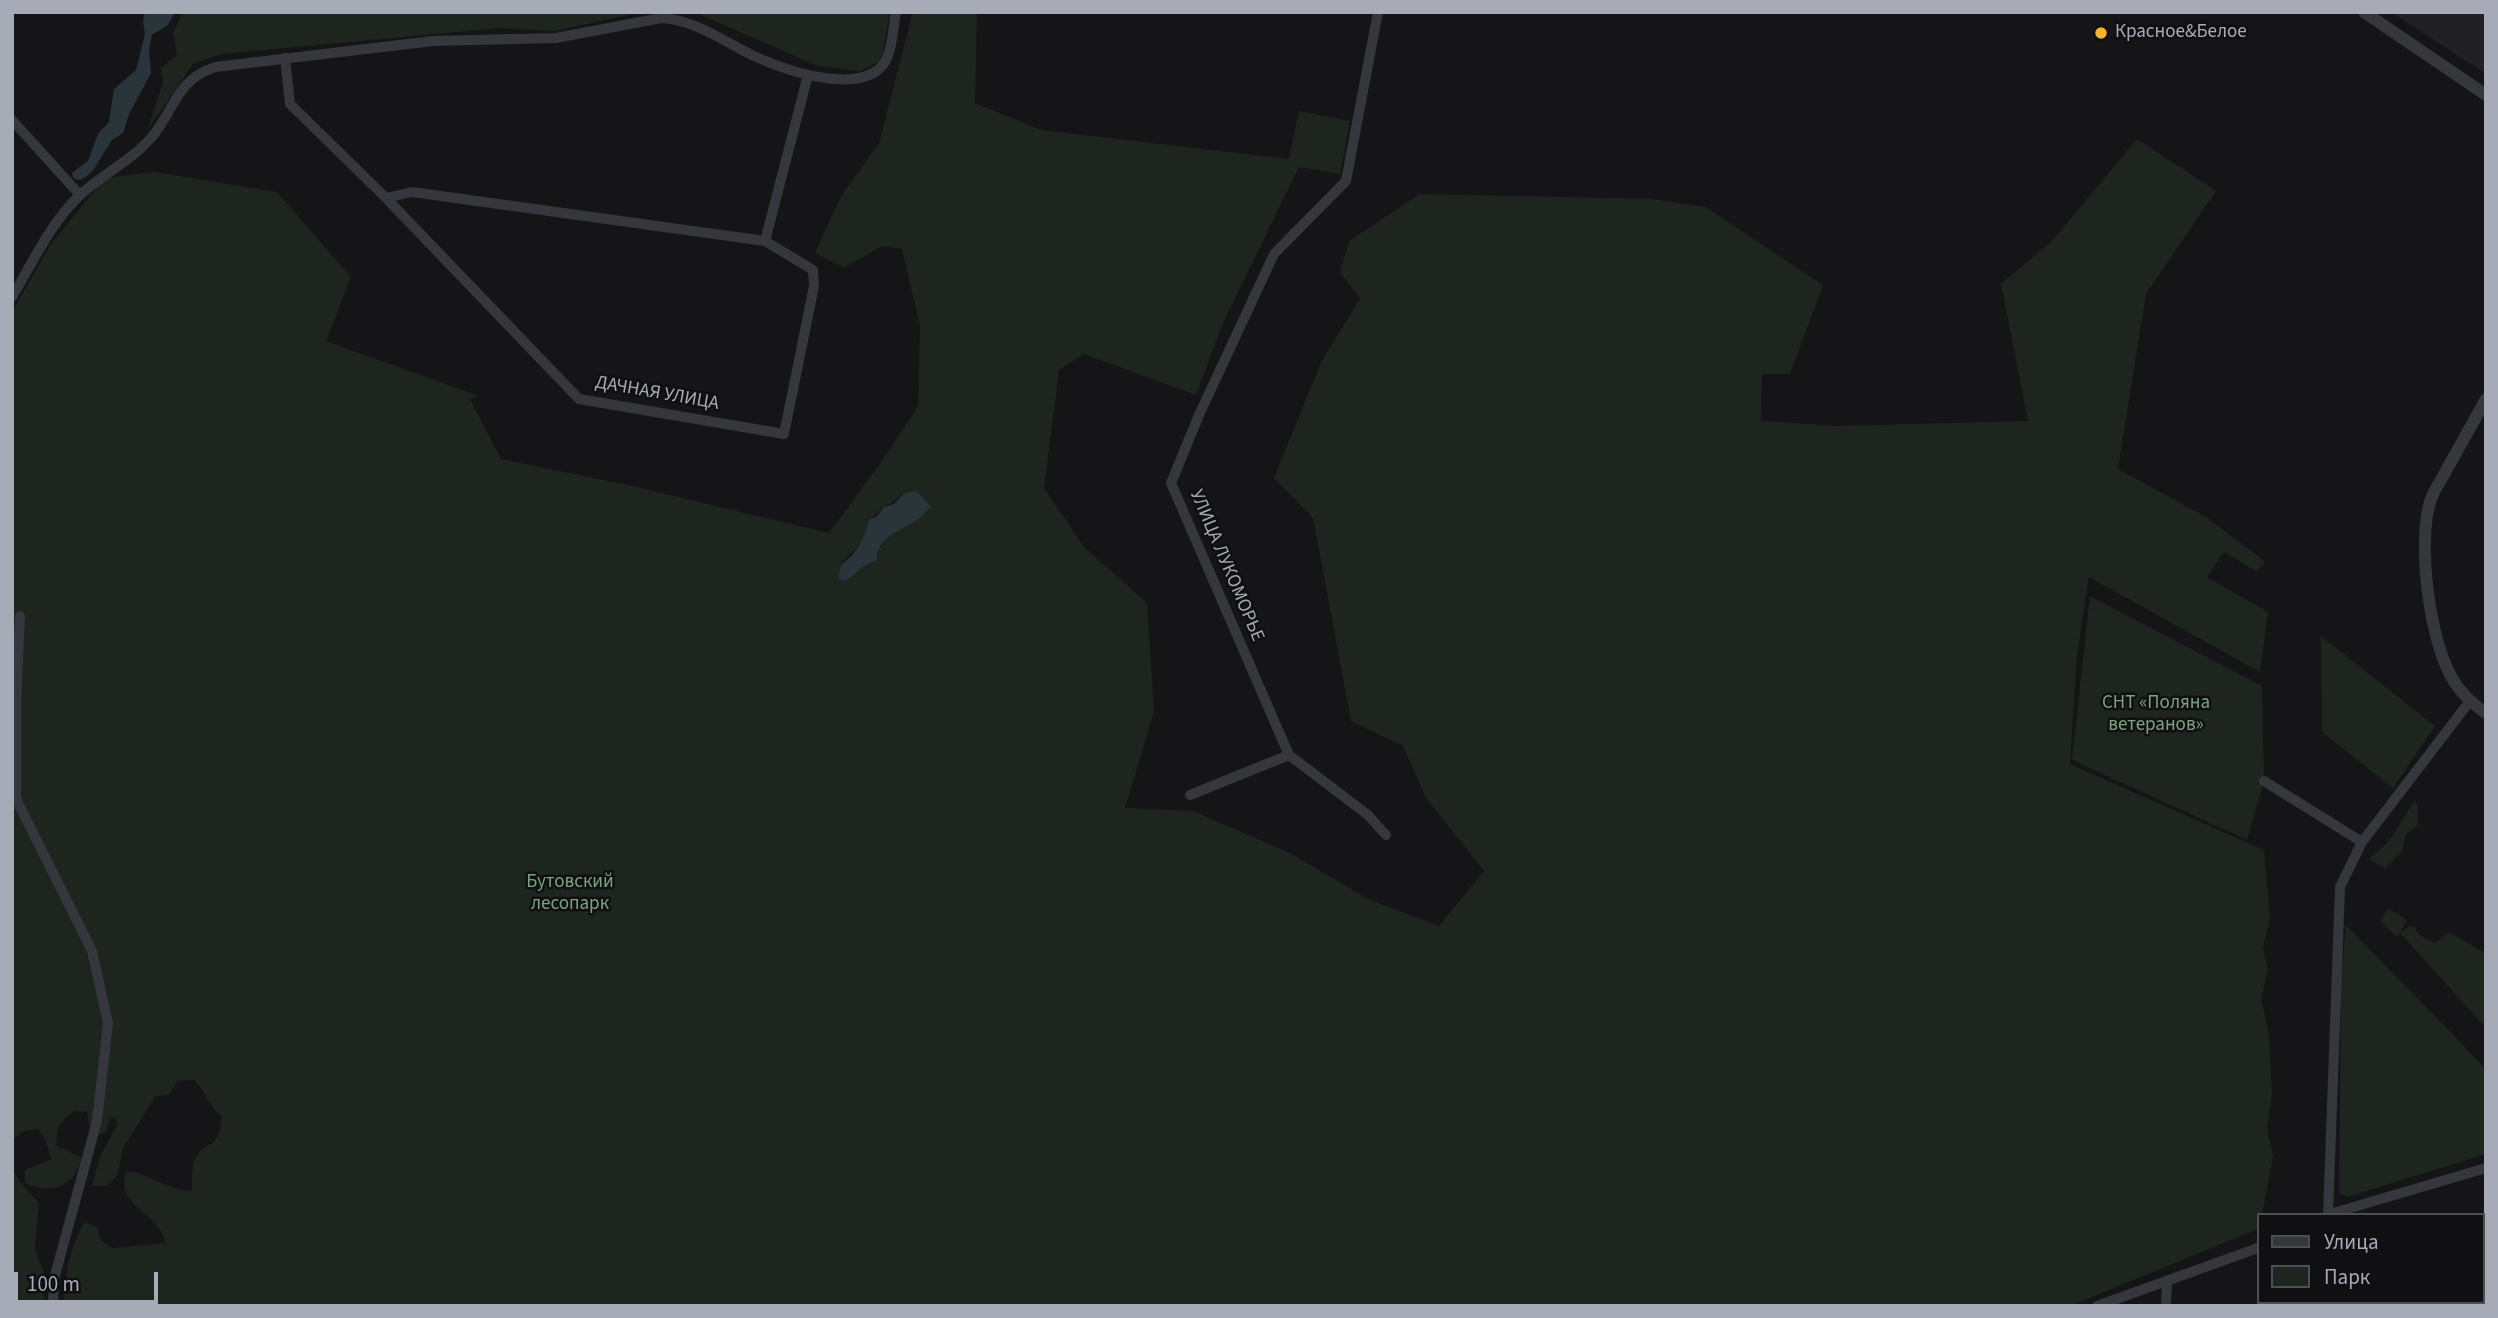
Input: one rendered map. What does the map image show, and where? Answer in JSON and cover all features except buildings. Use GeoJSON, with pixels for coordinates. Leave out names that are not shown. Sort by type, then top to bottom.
{"type":"FeatureCollection","features":[{"type":"Feature","properties":{"kind":"street"},"geometry":{"type":"LineString","coordinates":[[12,297],[65,210],[153,136],[188,80],[215,67],[433,41],[556,38],[661,18],[691,24],[761,59],[808,75],[844,80],[863,78],[878,70],[887,59],[896,12]]}},
{"type":"Feature","properties":{"kind":"street","name":"УЛИЦА ЛУКОМОРЬЕ"},"geometry":{"type":"LineString","coordinates":[[1378,12],[1346,181],[1274,254],[1199,415],[1171,483],[1289,755],[1368,815],[1387,835]]}},
{"type":"Feature","properties":{"kind":"street"},"geometry":{"type":"LineString","coordinates":[[2364,12],[2486,95]]}},
{"type":"Feature","properties":{"kind":"street","name":"ДАЧНАЯ УЛИЦА"},"geometry":{"type":"LineString","coordinates":[[285,58],[290,104],[386,198],[579,399],[784,434],[814,286],[813,270],[765,241],[412,192],[386,198]]}},
{"type":"Feature","properties":{"kind":"street"},"geometry":{"type":"LineString","coordinates":[[765,241],[808,75]]}},
{"type":"Feature","properties":{"kind":"street"},"geometry":{"type":"LineString","coordinates":[[12,120],[80,195]]}},
{"type":"Feature","properties":{"kind":"street"},"geometry":{"type":"LineString","coordinates":[[2486,399],[2430,500],[2425,548],[2436,635],[2446,666],[2455,683],[2470,701],[2486,713]]}},
{"type":"Feature","properties":{"kind":"street"},"geometry":{"type":"LineString","coordinates":[[20,615],[16,799],[92,951],[108,1023],[97,1121],[54,1279],[53,1306]]}},
{"type":"Feature","properties":{"kind":"street"},"geometry":{"type":"LineString","coordinates":[[2329,1213],[2327,1204],[2340,887],[2362,842],[2470,701]]}},
{"type":"Feature","properties":{"kind":"street"},"geometry":{"type":"LineString","coordinates":[[1190,794],[1289,755]]}},
{"type":"Feature","properties":{"kind":"street"},"geometry":{"type":"LineString","coordinates":[[2264,781],[2362,842]]}},
{"type":"Feature","properties":{"kind":"street"},"geometry":{"type":"LineString","coordinates":[[2342,1212],[2486,1168]]}},
{"type":"Feature","properties":{"kind":"street"},"geometry":{"type":"LineString","coordinates":[[2098,1306],[2256,1249]]}},
{"type":"Feature","properties":{"kind":"street"},"geometry":{"type":"LineString","coordinates":[[2166,1306],[2167,1282]]}},
{"type":"Feature","properties":{"kind":"shaded area"},"geometry":{"type":"Polygon","coordinates":[[[145,12],[175,12],[168,25],[152,35],[149,50],[151,73],[129,114],[123,133],[112,140],[92,172],[81,180],[74,179],[72,173],[88,161],[98,134],[109,122],[114,89],[136,70],[145,34],[145,12]]]}},
{"type":"Feature","properties":{"kind":"shaded area"},"geometry":{"type":"Polygon","coordinates":[[[2391,12],[2486,12],[2486,74],[2391,12]]]}},
{"type":"Feature","properties":{"kind":"shaded area"},"geometry":{"type":"Polygon","coordinates":[[[916,491],[931,507],[885,541],[880,547],[877,560],[846,581],[839,579],[841,568],[866,532],[869,519],[876,517],[884,507],[894,504],[904,494],[916,491]]]}},
{"type":"Feature","properties":{"kind":"green space"},"geometry":{"type":"Polygon","coordinates":[[[183,12],[642,12],[554,31],[500,28],[221,54],[193,64],[147,131],[163,83],[161,68],[177,55],[173,33],[183,12]]]}},
{"type":"Feature","properties":{"kind":"green space"},"geometry":{"type":"Polygon","coordinates":[[[694,12],[890,12],[883,53],[878,62],[860,71],[817,66],[694,12]]]}},
{"type":"Feature","properties":{"kind":"green space","name":"Бутовский лесопарк"},"geometry":{"type":"Polygon","coordinates":[[[913,12],[977,12],[975,103],[1041,130],[1289,159],[1299,111],[1350,121],[1340,174],[1299,167],[1223,323],[1196,395],[1084,354],[1059,370],[1044,488],[1084,547],[1147,603],[1154,712],[1125,808],[1193,811],[1288,852],[1368,899],[1439,926],[1484,871],[1426,798],[1403,746],[1351,721],[1313,518],[1274,478],[1322,360],[1360,299],[1340,272],[1349,241],[1419,194],[1652,199],[1706,207],[1823,285],[1790,374],[1762,374],[1761,421],[1836,426],[2028,421],[2001,284],[2052,241],[2137,139],[2216,191],[2146,294],[2118,469],[2206,517],[2266,562],[2256,571],[2224,552],[2207,577],[2268,612],[2260,672],[2089,577],[2077,654],[2070,764],[2264,850],[2270,918],[2263,947],[2268,971],[2261,998],[2269,1034],[2272,1095],[2267,1128],[2273,1156],[2262,1213],[2256,1213],[2256,1230],[2070,1306],[63,1306],[69,1262],[85,1222],[97,1227],[101,1240],[112,1248],[166,1243],[161,1231],[127,1194],[124,1184],[125,1171],[141,1174],[173,1188],[192,1191],[194,1162],[197,1155],[218,1135],[221,1116],[194,1080],[178,1081],[170,1094],[155,1097],[123,1148],[117,1176],[106,1186],[92,1186],[100,1157],[118,1123],[114,1117],[110,1118],[106,1132],[91,1137],[87,1112],[74,1111],[62,1122],[58,1130],[57,1146],[81,1157],[74,1175],[61,1186],[53,1188],[34,1187],[25,1183],[25,1170],[51,1159],[46,1141],[38,1129],[24,1131],[12,1140],[12,312],[51,244],[105,178],[154,172],[277,192],[351,277],[326,341],[479,396],[470,399],[501,459],[628,485],[829,533],[918,406],[920,326],[902,249],[882,246],[844,268],[815,253],[840,198],[879,143],[913,12]],[[904,494],[869,519],[860,543],[843,561],[846,581],[877,560],[883,544],[931,507],[904,494]]]}},
{"type":"Feature","properties":{"kind":"green space","name":"СНТ «Поляна ветеранов»"},"geometry":{"type":"Polygon","coordinates":[[[2090,596],[2262,686],[2264,781],[2247,840],[2072,760],[2090,596]]]}},
{"type":"Feature","properties":{"kind":"green space"},"geometry":{"type":"Polygon","coordinates":[[[2321,636],[2435,726],[2393,788],[2322,732],[2321,636]]]}},
{"type":"Feature","properties":{"kind":"green space"},"geometry":{"type":"Polygon","coordinates":[[[2415,800],[2418,806],[2418,825],[2406,835],[2402,851],[2387,866],[2387,870],[2369,859],[2389,841],[2415,800]]]}},
{"type":"Feature","properties":{"kind":"green space"},"geometry":{"type":"Polygon","coordinates":[[[2388,908],[2407,920],[2397,937],[2380,921],[2388,908]]]}},
{"type":"Feature","properties":{"kind":"green space"},"geometry":{"type":"Polygon","coordinates":[[[2346,925],[2486,1069],[2486,1154],[2347,1197],[2339,1193],[2341,983],[2346,925]]]}},
{"type":"Feature","properties":{"kind":"green space"},"geometry":{"type":"Polygon","coordinates":[[[2410,926],[2415,927],[2418,934],[2435,943],[2449,932],[2486,954],[2486,1028],[2400,933],[2410,926]]]}},
{"type":"Feature","properties":{"kind":"green space"},"geometry":{"type":"Polygon","coordinates":[[[12,1167],[20,1182],[39,1203],[35,1247],[45,1274],[43,1306],[12,1306],[12,1167]]]}},
{"type":"Feature","properties":{"kind":"place","name":"Красное&Белое"},"geometry":{"type":"Point","coordinates":[2101,33]}}]}
